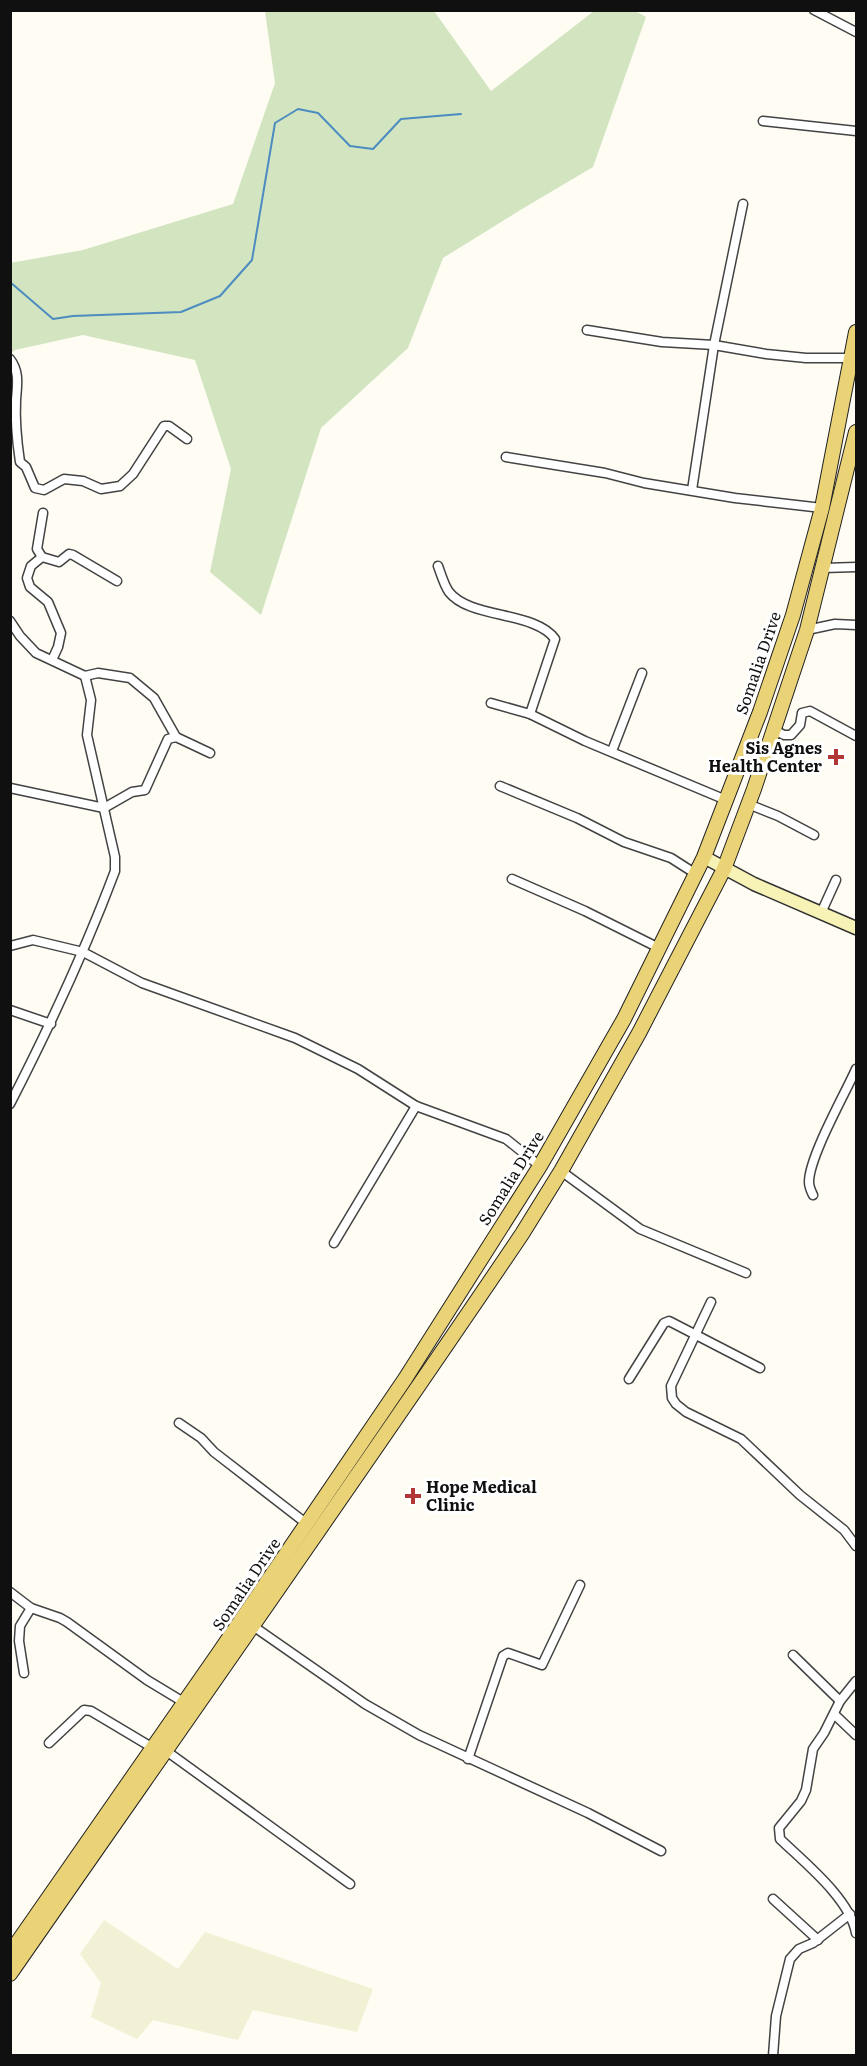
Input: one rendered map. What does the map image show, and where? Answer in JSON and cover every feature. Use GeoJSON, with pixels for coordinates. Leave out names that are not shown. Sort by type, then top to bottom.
{"type":"FeatureCollection","features":[{"type":"Feature","properties":{"kind":"main road","name":"Somalia Drive"},"geometry":{"type":"LineString","coordinates":[[10,1974],[159,1749],[184,1703],[405,1379],[540,1166],[624,1019],[704,857],[760,712],[793,615],[822,508],[856,332]]}},
{"type":"Feature","properties":{"kind":"main road","name":"Somalia Drive"},"geometry":{"type":"LineString","coordinates":[[10,1953],[159,1749],[253,1626],[444,1348],[522,1234],[561,1171],[639,1034],[724,869],[748,804],[807,630],[853,466],[856,432]]}},
{"type":"Feature","properties":{"kind":"street"},"geometry":{"type":"LineString","coordinates":[[814,10],[856,32]]}},
{"type":"Feature","properties":{"kind":"street"},"geometry":{"type":"LineString","coordinates":[[763,121],[856,131]]}},
{"type":"Feature","properties":{"kind":"street"},"geometry":{"type":"LineString","coordinates":[[692,490],[714,345],[743,204]]}},
{"type":"Feature","properties":{"kind":"street"},"geometry":{"type":"LineString","coordinates":[[587,330],[662,342],[714,345],[766,354],[806,358],[852,358]]}},
{"type":"Feature","properties":{"kind":"street"},"geometry":{"type":"LineString","coordinates":[[10,359],[15,366],[18,380],[16,400],[20,462],[26,467],[35,488],[44,490],[64,479],[83,481],[101,489],[120,486],[133,474],[164,426],[169,426],[187,439]]}},
{"type":"Feature","properties":{"kind":"street"},"geometry":{"type":"LineString","coordinates":[[506,457],[605,473],[644,483],[769,503],[822,508]]}},
{"type":"Feature","properties":{"kind":"street"},"geometry":{"type":"LineString","coordinates":[[43,513],[37,549],[42,557],[59,562],[69,554],[73,555],[117,581]]}},
{"type":"Feature","properties":{"kind":"street"},"geometry":{"type":"LineString","coordinates":[[42,557],[31,566],[27,578],[30,588],[48,602],[61,633],[52,660]]}},
{"type":"Feature","properties":{"kind":"street"},"geometry":{"type":"LineString","coordinates":[[438,566],[448,591],[456,599],[479,609],[547,629],[555,639],[530,714]]}},
{"type":"Feature","properties":{"kind":"street"},"geometry":{"type":"LineString","coordinates":[[823,568],[856,567]]}},
{"type":"Feature","properties":{"kind":"street"},"geometry":{"type":"LineString","coordinates":[[10,621],[36,653],[86,676],[98,673],[130,678],[154,698],[176,737],[210,753]]}},
{"type":"Feature","properties":{"kind":"street"},"geometry":{"type":"LineString","coordinates":[[807,630],[835,624],[856,626]]}},
{"type":"Feature","properties":{"kind":"street"},"geometry":{"type":"LineString","coordinates":[[612,751],[642,673]]}},
{"type":"Feature","properties":{"kind":"street"},"geometry":{"type":"LineString","coordinates":[[10,1104],[51,1024],[115,871],[115,857],[87,735],[91,700],[86,676]]}},
{"type":"Feature","properties":{"kind":"street"},"geometry":{"type":"LineString","coordinates":[[491,703],[530,714],[585,741],[726,800]]}},
{"type":"Feature","properties":{"kind":"street"},"geometry":{"type":"LineString","coordinates":[[774,730],[784,735],[791,735],[800,725],[802,713],[810,711],[856,736]]}},
{"type":"Feature","properties":{"kind":"street"},"geometry":{"type":"LineString","coordinates":[[10,788],[104,808],[132,792],[145,790],[168,739],[176,737]]}},
{"type":"Feature","properties":{"kind":"street"},"geometry":{"type":"LineString","coordinates":[[500,786],[624,842],[671,858],[696,874]]}},
{"type":"Feature","properties":{"kind":"street"},"geometry":{"type":"LineString","coordinates":[[748,804],[778,816],[813,836]]}},
{"type":"Feature","properties":{"kind":"street"},"geometry":{"type":"LineString","coordinates":[[704,857],[724,869],[856,928]]}},
{"type":"Feature","properties":{"kind":"street"},"geometry":{"type":"LineString","coordinates":[[512,879],[585,911],[659,948]]}},
{"type":"Feature","properties":{"kind":"street"},"geometry":{"type":"LineString","coordinates":[[821,913],[836,880]]}},
{"type":"Feature","properties":{"kind":"street"},"geometry":{"type":"LineString","coordinates":[[10,946],[33,940],[83,952],[141,983],[295,1038],[358,1069],[416,1106],[506,1140],[540,1166]]}},
{"type":"Feature","properties":{"kind":"street"},"geometry":{"type":"LineString","coordinates":[[10,1010],[51,1024]]}},
{"type":"Feature","properties":{"kind":"street"},"geometry":{"type":"LineString","coordinates":[[813,1195],[809,1184],[816,1153],[856,1069]]}},
{"type":"Feature","properties":{"kind":"street"},"geometry":{"type":"LineString","coordinates":[[334,1243],[416,1106]]}},
{"type":"Feature","properties":{"kind":"street"},"geometry":{"type":"LineString","coordinates":[[561,1171],[640,1229],[746,1273]]}},
{"type":"Feature","properties":{"kind":"street"},"geometry":{"type":"LineString","coordinates":[[711,1302],[671,1386],[675,1404],[686,1413],[741,1439],[801,1495],[844,1530],[856,1546]]}},
{"type":"Feature","properties":{"kind":"street"},"geometry":{"type":"LineString","coordinates":[[629,1379],[664,1323],[672,1322],[760,1368]]}},
{"type":"Feature","properties":{"kind":"street"},"geometry":{"type":"LineString","coordinates":[[179,1423],[308,1524]]}},
{"type":"Feature","properties":{"kind":"street"},"geometry":{"type":"LineString","coordinates":[[468,1759],[502,1656],[508,1653],[542,1665],[580,1585]]}},
{"type":"Feature","properties":{"kind":"street"},"geometry":{"type":"LineString","coordinates":[[10,1592],[31,1608],[67,1622],[121,1662],[184,1703]]}},
{"type":"Feature","properties":{"kind":"street"},"geometry":{"type":"LineString","coordinates":[[24,1673],[19,1641],[20,1626],[31,1608]]}},
{"type":"Feature","properties":{"kind":"street"},"geometry":{"type":"LineString","coordinates":[[253,1626],[365,1704],[418,1735],[588,1813],[661,1851]]}},
{"type":"Feature","properties":{"kind":"street"},"geometry":{"type":"LineString","coordinates":[[793,1655],[840,1701]]}},
{"type":"Feature","properties":{"kind":"street"},"geometry":{"type":"LineString","coordinates":[[856,1681],[840,1701],[813,1749],[806,1790],[801,1801],[779,1828],[780,1839],[832,1890],[850,1914],[855,1922],[856,1933]]}},
{"type":"Feature","properties":{"kind":"street"},"geometry":{"type":"LineString","coordinates":[[49,1743],[84,1710],[91,1711],[159,1749],[350,1884]]}},
{"type":"Feature","properties":{"kind":"street"},"geometry":{"type":"LineString","coordinates":[[834,1714],[856,1735]]}},
{"type":"Feature","properties":{"kind":"street"},"geometry":{"type":"LineString","coordinates":[[774,1899],[818,1940]]}},
{"type":"Feature","properties":{"kind":"street"},"geometry":{"type":"LineString","coordinates":[[773,2055],[776,2016],[790,1959],[799,1949],[818,1940],[850,1914]]}},
{"type":"Feature","properties":{"kind":"green space"},"geometry":{"type":"Polygon","coordinates":[[[265,11],[434,11],[491,91],[594,11],[635,11],[646,17],[593,167],[443,258],[408,348],[321,428],[261,615],[210,572],[231,469],[195,360],[83,335],[15,350],[11,353],[10,263],[83,250],[233,204],[275,83],[265,11]]]}},
{"type":"Feature","properties":{"kind":"green space"},"geometry":{"type":"Polygon","coordinates":[[[104,1920],[178,1969],[205,1932],[373,1989],[357,2032],[253,2010],[238,2040],[153,2020],[137,2039],[91,2017],[101,1983],[80,1954],[104,1920]]]}},
{"type":"Feature","properties":{"kind":"waterway"},"geometry":{"type":"LineString","coordinates":[[10,282],[53,319],[73,316],[181,312],[220,296],[252,260],[275,123],[298,109],[318,113],[350,146],[373,149],[401,119],[461,114]]}},
{"type":"Feature","properties":{"kind":"place","name":"Sis Agnes Health Center"},"geometry":{"type":"Point","coordinates":[836,757]}},
{"type":"Feature","properties":{"kind":"place","name":"Hope Medical Clinic"},"geometry":{"type":"Point","coordinates":[413,1496]}}]}
